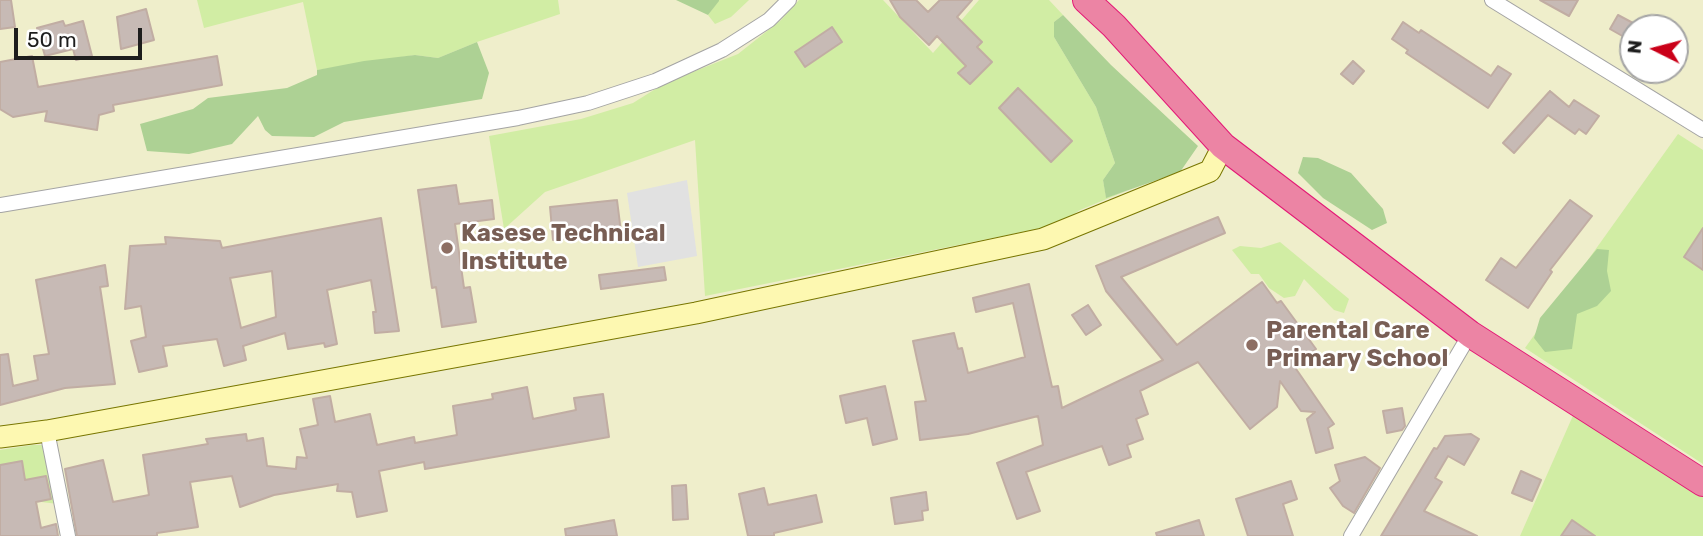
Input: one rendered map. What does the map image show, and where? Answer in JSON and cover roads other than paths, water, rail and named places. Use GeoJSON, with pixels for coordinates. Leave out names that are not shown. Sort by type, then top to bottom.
{"type":"FeatureCollection","features":[{"type":"Feature","properties":{"kind":"highway"},"geometry":{"type":"LineString","coordinates":[[1086,0],[1114,26],[1223,146],[1471,334],[1703,483]]}},
{"type":"Feature","properties":{"kind":"street"},"geometry":{"type":"LineString","coordinates":[[0,205],[518,118],[588,103],[655,81],[722,50],[769,20],[789,0]]}},
{"type":"Feature","properties":{"kind":"street"},"geometry":{"type":"LineString","coordinates":[[1492,0],[1703,131]]}},
{"type":"Feature","properties":{"kind":"street"},"geometry":{"type":"LineString","coordinates":[[0,437],[47,431],[695,313],[1043,240],[1210,171],[1223,146]]}},
{"type":"Feature","properties":{"kind":"street"},"geometry":{"type":"LineString","coordinates":[[1351,536],[1471,334]]}},
{"type":"Feature","properties":{"kind":"street"},"geometry":{"type":"LineString","coordinates":[[47,431],[68,536]]}},
{"type":"Feature","properties":{"kind":"place","name":"Kasese Technical Institute"},"geometry":{"type":"Point","coordinates":[447,248]}},
{"type":"Feature","properties":{"kind":"place","name":"Parental Care Primary School"},"geometry":{"type":"Point","coordinates":[1252,345]}}]}
